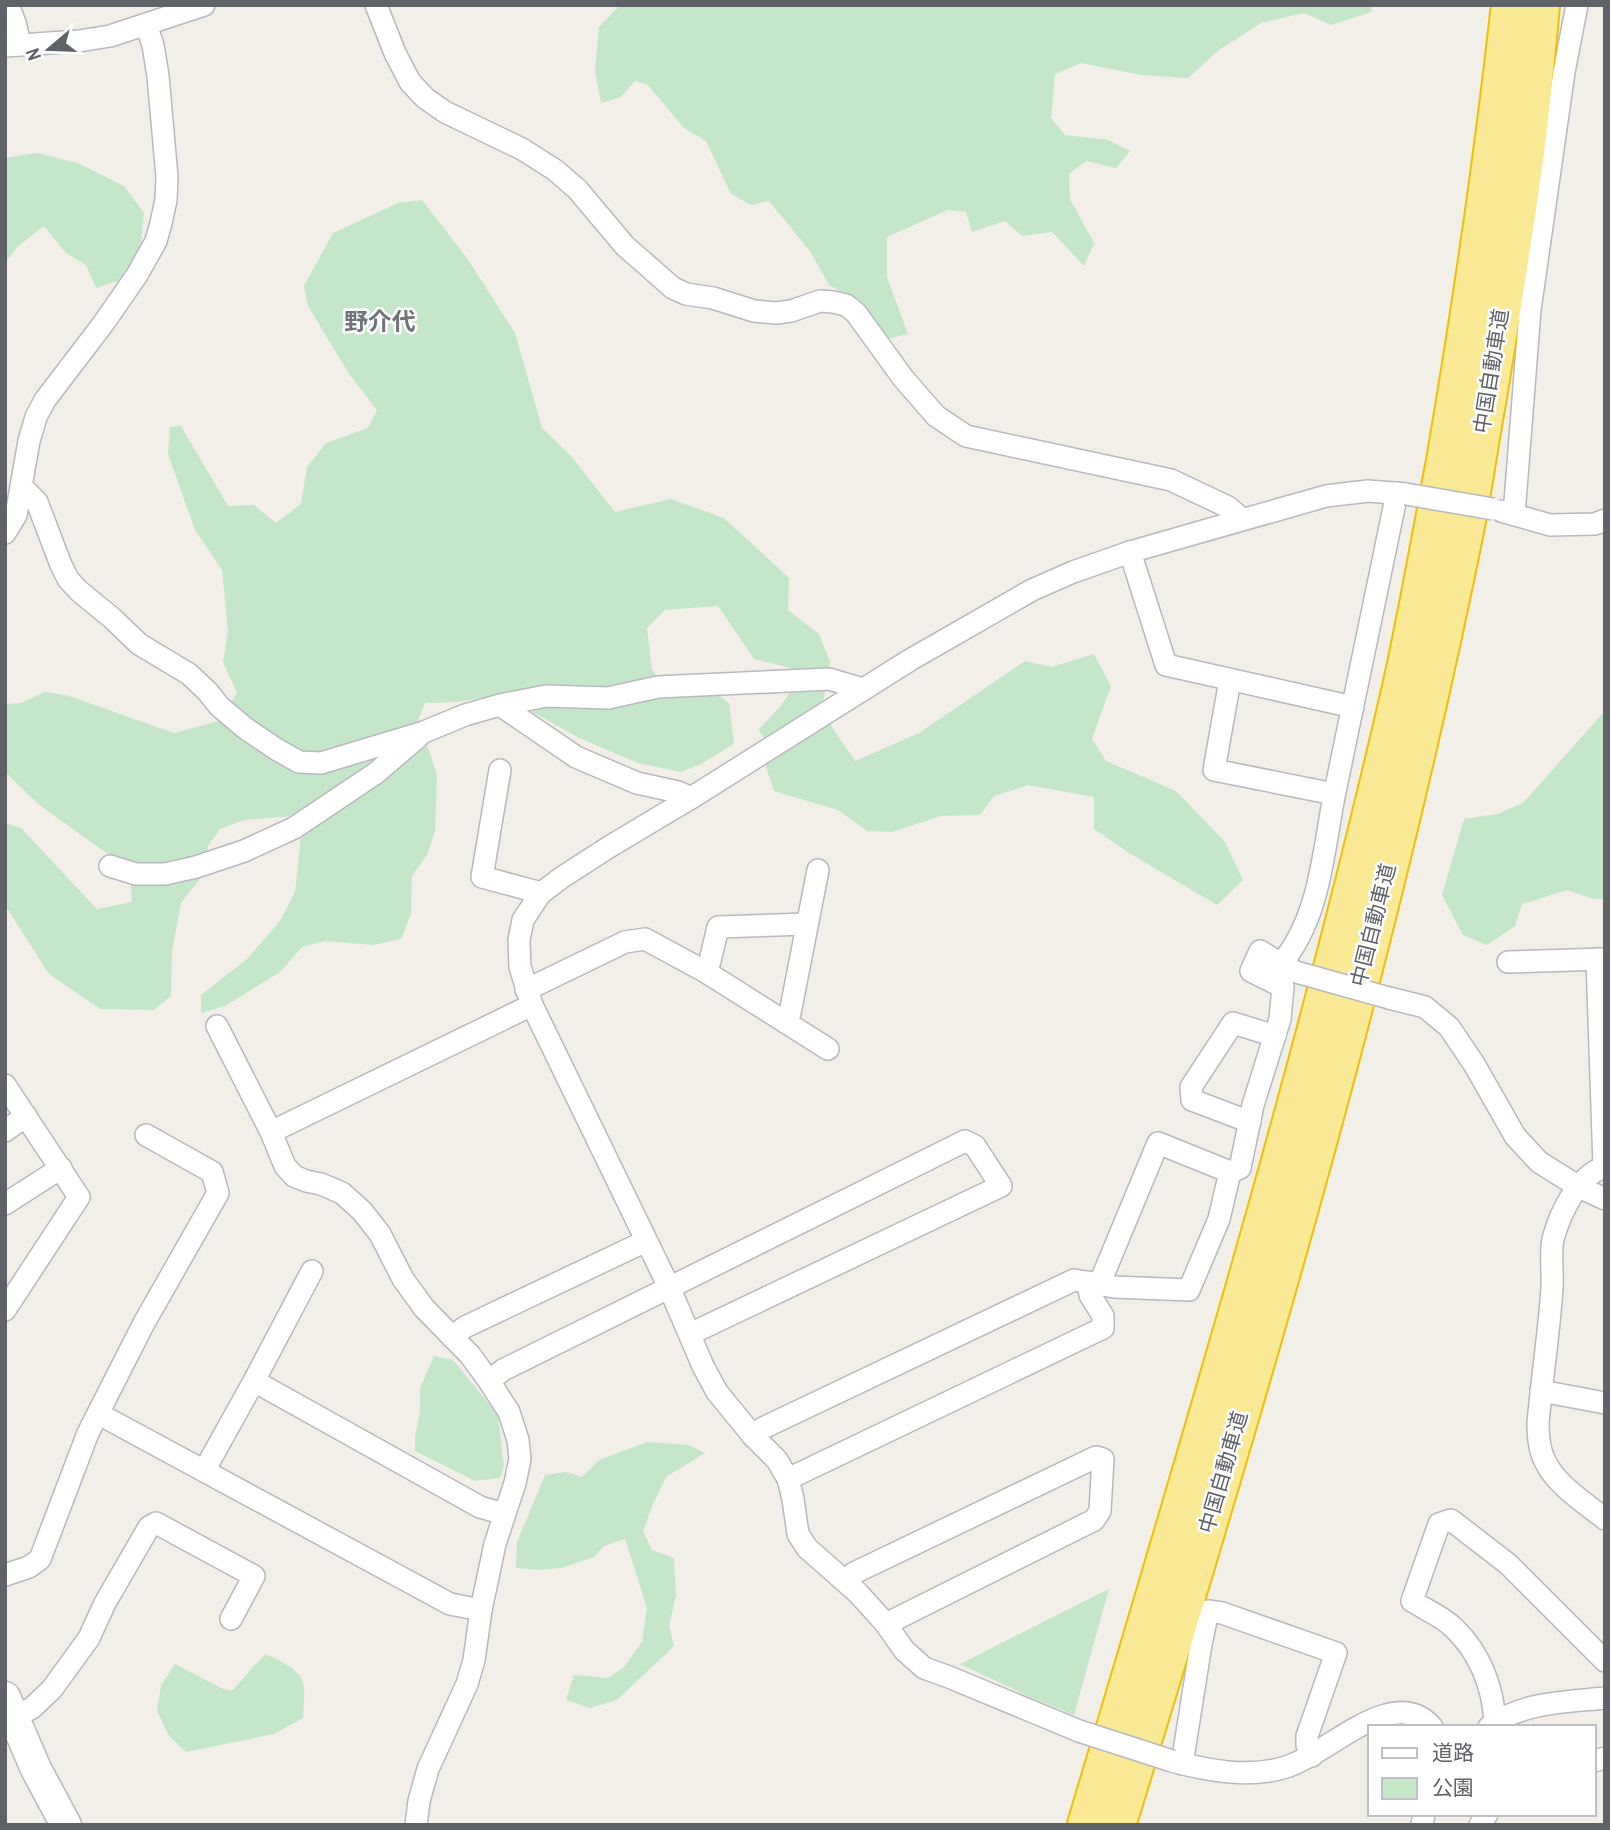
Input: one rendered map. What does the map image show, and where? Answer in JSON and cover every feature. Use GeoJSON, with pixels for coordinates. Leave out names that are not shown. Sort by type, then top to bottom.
{"type":"FeatureCollection","features":[{"type":"Feature","properties":{"kind":"highway","name":"中国自動車道"},"geometry":{"type":"LineString","coordinates":[[1087,1825],[1269,1208],[1326,997],[1404,679],[1436,518],[1466,343],[1497,134],[1511,5]]}},
{"type":"Feature","properties":{"kind":"highway","name":"中国自動車道"},"geometry":{"type":"LineString","coordinates":[[1116,1825],[1249,1382],[1353,1005],[1431,685],[1466,521],[1496,344],[1527,137],[1540,5]]}},
{"type":"Feature","properties":{"kind":"street"},"geometry":{"type":"LineString","coordinates":[[7,5],[16,23],[12,46],[110,36],[204,5]]}},
{"type":"Feature","properties":{"kind":"street"},"geometry":{"type":"LineString","coordinates":[[376,5],[395,53],[411,82],[425,98],[445,112],[522,149],[555,170],[577,189],[625,246],[673,288],[754,311],[791,311],[820,301],[845,305],[856,313],[903,378],[936,416],[966,436],[1171,480],[1228,506],[1242,519]]}},
{"type":"Feature","properties":{"kind":"street"},"geometry":{"type":"LineString","coordinates":[[1503,512],[1564,72],[1577,5]]}},
{"type":"Feature","properties":{"kind":"street"},"geometry":{"type":"LineString","coordinates":[[5,533],[16,515],[36,417],[45,400],[137,275],[156,241],[161,223],[166,200],[166,165],[153,45],[146,25]]}},
{"type":"Feature","properties":{"kind":"street"},"geometry":{"type":"LineString","coordinates":[[22,487],[37,502],[64,572],[79,591],[139,644],[189,674],[245,729],[299,762],[321,763],[424,732],[465,715],[546,696],[608,698],[658,687],[829,679],[863,689]]}},
{"type":"Feature","properties":{"kind":"street"},"geometry":{"type":"LineString","coordinates":[[1430,1725],[1425,1718],[1405,1712],[1380,1715],[1289,1767],[1254,1772],[1224,1772],[1177,1762],[1079,1731],[924,1668],[904,1650],[886,1624],[845,1580],[807,1548],[798,1534],[788,1479],[777,1460],[753,1436],[717,1392],[529,997],[520,967],[519,940],[523,920],[540,894],[561,878],[910,660],[1032,590],[1073,572],[1242,519],[1326,496],[1368,491],[1401,494],[1503,512],[1550,525],[1595,524],[1605,520]]}},
{"type":"Feature","properties":{"kind":"street"},"geometry":{"type":"LineString","coordinates":[[1288,968],[1289,954],[1314,904],[1334,794],[1401,494]]}},
{"type":"Feature","properties":{"kind":"street"},"geometry":{"type":"LineString","coordinates":[[1130,552],[1166,665],[1353,707]]}},
{"type":"Feature","properties":{"kind":"street"},"geometry":{"type":"LineString","coordinates":[[1230,680],[1214,770],[1334,794]]}},
{"type":"Feature","properties":{"kind":"street"},"geometry":{"type":"LineString","coordinates":[[500,705],[576,757],[637,783],[678,792],[691,798]]}},
{"type":"Feature","properties":{"kind":"street"},"geometry":{"type":"LineString","coordinates":[[110,866],[136,874],[165,874],[244,851],[294,828],[376,773],[424,732]]}},
{"type":"Feature","properties":{"kind":"street"},"geometry":{"type":"LineString","coordinates":[[499,770],[482,877],[540,894]]}},
{"type":"Feature","properties":{"kind":"street"},"geometry":{"type":"LineString","coordinates":[[785,1022],[790,1013],[818,870]]}},
{"type":"Feature","properties":{"kind":"street"},"geometry":{"type":"LineString","coordinates":[[706,972],[718,927],[807,924]]}},
{"type":"Feature","properties":{"kind":"street"},"geometry":{"type":"LineString","coordinates":[[271,1132],[529,997],[625,942],[645,939],[706,972],[828,1049]]}},
{"type":"Feature","properties":{"kind":"street"},"geometry":{"type":"LineString","coordinates":[[788,1479],[1102,1328],[1103,1316],[1090,1295],[1093,1283],[1158,1143],[1230,1172],[1240,1168],[1253,1105],[1280,1019],[1283,987],[1251,971],[1260,951],[1288,968],[1425,1007],[1449,1027],[1474,1064],[1515,1136],[1539,1163],[1605,1199]]}},
{"type":"Feature","properties":{"kind":"street"},"geometry":{"type":"LineString","coordinates":[[1508,962],[1601,959],[1604,1167],[1594,1171],[1583,1181],[1565,1207],[1553,1241],[1552,1287],[1538,1440],[1545,1461],[1557,1479],[1604,1517]]}},
{"type":"Feature","properties":{"kind":"street"},"geometry":{"type":"LineString","coordinates":[[1250,1122],[1192,1100],[1191,1087],[1233,1023],[1275,1035]]}},
{"type":"Feature","properties":{"kind":"street"},"geometry":{"type":"LineString","coordinates":[[217,1026],[271,1132],[285,1166],[294,1176],[342,1193],[362,1211],[380,1234],[403,1279],[424,1308],[470,1355],[489,1381],[509,1412],[518,1440],[520,1459],[495,1544],[474,1660],[467,1684],[428,1769],[416,1825]]}},
{"type":"Feature","properties":{"kind":"street"},"geometry":{"type":"LineString","coordinates":[[5,1085],[79,1197],[5,1310]]}},
{"type":"Feature","properties":{"kind":"street"},"geometry":{"type":"LineString","coordinates":[[5,1131],[26,1116]]}},
{"type":"Feature","properties":{"kind":"street"},"geometry":{"type":"LineString","coordinates":[[5,1575],[29,1567],[40,1559],[88,1433],[144,1323],[218,1193],[212,1172],[146,1135]]}},
{"type":"Feature","properties":{"kind":"street"},"geometry":{"type":"LineString","coordinates":[[489,1381],[503,1370],[965,1140],[975,1146],[1001,1186],[690,1334]]}},
{"type":"Feature","properties":{"kind":"street"},"geometry":{"type":"LineString","coordinates":[[5,1204],[61,1168]]}},
{"type":"Feature","properties":{"kind":"street"},"geometry":{"type":"LineString","coordinates":[[753,1436],[763,1428],[1074,1280],[1114,1287],[1189,1290],[1219,1219],[1230,1172]]}},
{"type":"Feature","properties":{"kind":"street"},"geometry":{"type":"LineString","coordinates":[[452,1336],[465,1327],[646,1241]]}},
{"type":"Feature","properties":{"kind":"street"},"geometry":{"type":"LineString","coordinates":[[204,1471],[312,1271]]}},
{"type":"Feature","properties":{"kind":"street"},"geometry":{"type":"LineString","coordinates":[[254,1381],[480,1507],[504,1514]]}},
{"type":"Feature","properties":{"kind":"street"},"geometry":{"type":"LineString","coordinates":[[1541,1391],[1605,1403]]}},
{"type":"Feature","properties":{"kind":"street"},"geometry":{"type":"LineString","coordinates":[[99,1413],[450,1604],[481,1610]]}},
{"type":"Feature","properties":{"kind":"street"},"geometry":{"type":"LineString","coordinates":[[845,1580],[854,1573],[1096,1457],[1103,1459],[1100,1511],[1094,1520],[886,1624]]}},
{"type":"Feature","properties":{"kind":"street"},"geometry":{"type":"LineString","coordinates":[[1492,1724],[1494,1703],[1487,1677],[1474,1654],[1454,1628],[1412,1601],[1439,1524],[1451,1520],[1508,1564],[1605,1661]]}},
{"type":"Feature","properties":{"kind":"street"},"geometry":{"type":"LineString","coordinates":[[66,1825],[8,1712],[32,1708],[52,1689],[89,1638],[104,1603],[149,1527],[156,1523],[254,1576],[230,1619]]}},
{"type":"Feature","properties":{"kind":"street"},"geometry":{"type":"LineString","coordinates":[[1177,1762],[1208,1611],[1222,1613],[1336,1653],[1307,1736],[1307,1745],[1312,1756]]}},
{"type":"Feature","properties":{"kind":"street"},"geometry":{"type":"LineString","coordinates":[[1492,1724],[1523,1709],[1549,1703],[1605,1698]]}},
{"type":"Feature","properties":{"kind":"green space"},"geometry":{"type":"Polygon","coordinates":[[[620,5],[1372,5],[1371,12],[1331,25],[1304,13],[1261,23],[1219,50],[1188,78],[1141,75],[1081,63],[1055,74],[1051,118],[1065,135],[1108,140],[1130,151],[1116,168],[1086,161],[1069,174],[1070,199],[1094,243],[1084,266],[1052,232],[1022,236],[1005,221],[972,232],[966,212],[948,210],[887,237],[887,277],[908,334],[887,339],[857,300],[829,285],[810,251],[769,201],[751,205],[731,194],[706,141],[684,128],[647,84],[635,81],[621,97],[601,103],[595,71],[599,27],[620,5]]]}},
{"type":"Feature","properties":{"kind":"green space"},"geometry":{"type":"Polygon","coordinates":[[[37,153],[78,163],[124,186],[144,213],[141,244],[120,280],[96,288],[86,265],[66,253],[44,226],[17,247],[5,263],[5,158],[37,153]]]}},
{"type":"Feature","properties":{"kind":"green space"},"geometry":{"type":"Polygon","coordinates":[[[422,200],[467,258],[515,333],[542,428],[572,457],[615,512],[671,499],[724,518],[789,578],[788,610],[819,634],[830,662],[823,703],[766,740],[758,730],[780,707],[793,688],[791,668],[754,659],[718,606],[665,610],[647,628],[652,670],[670,693],[717,694],[729,703],[734,744],[701,764],[681,772],[638,763],[579,738],[524,707],[495,696],[425,703],[417,723],[437,776],[435,831],[427,855],[412,876],[411,914],[401,939],[373,945],[325,941],[302,947],[280,972],[225,1006],[201,1013],[201,995],[247,959],[280,921],[295,892],[301,836],[291,816],[244,820],[220,829],[208,846],[206,871],[181,903],[172,951],[171,996],[154,1010],[100,1009],[49,974],[5,905],[5,823],[21,828],[97,909],[132,902],[130,870],[38,804],[5,772],[5,704],[21,703],[45,692],[69,696],[174,733],[219,721],[237,693],[223,662],[228,630],[222,570],[195,530],[168,454],[170,427],[181,426],[228,506],[254,505],[276,523],[301,504],[307,467],[326,443],[368,428],[377,410],[349,374],[308,306],[304,286],[333,233],[398,203],[422,200]]]}},
{"type":"Feature","properties":{"kind":"green space"},"geometry":{"type":"Polygon","coordinates":[[[1094,654],[1111,686],[1092,739],[1106,761],[1176,791],[1225,842],[1243,880],[1217,905],[1094,829],[1094,797],[1028,785],[994,796],[980,815],[941,816],[892,832],[867,831],[838,810],[774,791],[765,764],[830,724],[855,761],[919,733],[1025,661],[1051,667],[1094,654]]]}},
{"type":"Feature","properties":{"kind":"green space"},"geometry":{"type":"Polygon","coordinates":[[[1605,713],[1605,899],[1594,899],[1567,890],[1522,904],[1515,926],[1487,945],[1463,935],[1442,895],[1464,819],[1498,814],[1524,802],[1605,713]]]}},
{"type":"Feature","properties":{"kind":"green space"},"geometry":{"type":"Polygon","coordinates":[[[434,1356],[453,1360],[498,1415],[504,1467],[500,1478],[475,1481],[415,1451],[420,1388],[434,1356]]]}},
{"type":"Feature","properties":{"kind":"green space"},"geometry":{"type":"Polygon","coordinates":[[[647,1442],[689,1445],[705,1453],[666,1477],[643,1531],[652,1550],[674,1558],[676,1596],[669,1626],[674,1646],[617,1700],[590,1708],[566,1700],[574,1675],[608,1678],[624,1667],[642,1642],[647,1608],[625,1539],[604,1546],[594,1557],[561,1568],[538,1570],[516,1568],[517,1542],[545,1475],[566,1472],[582,1477],[599,1460],[647,1442]]]}},
{"type":"Feature","properties":{"kind":"green space"},"geometry":{"type":"Polygon","coordinates":[[[1109,1589],[1074,1715],[960,1664],[1109,1589]]]}},
{"type":"Feature","properties":{"kind":"green space"},"geometry":{"type":"Polygon","coordinates":[[[266,1654],[288,1665],[301,1678],[304,1691],[303,1718],[274,1734],[186,1752],[169,1736],[157,1711],[161,1685],[175,1664],[232,1691],[266,1654]]]}},
{"type":"Feature","properties":{"kind":"district","name":"野介代"},"geometry":{"type":"Point","coordinates":[380,321]}}]}
